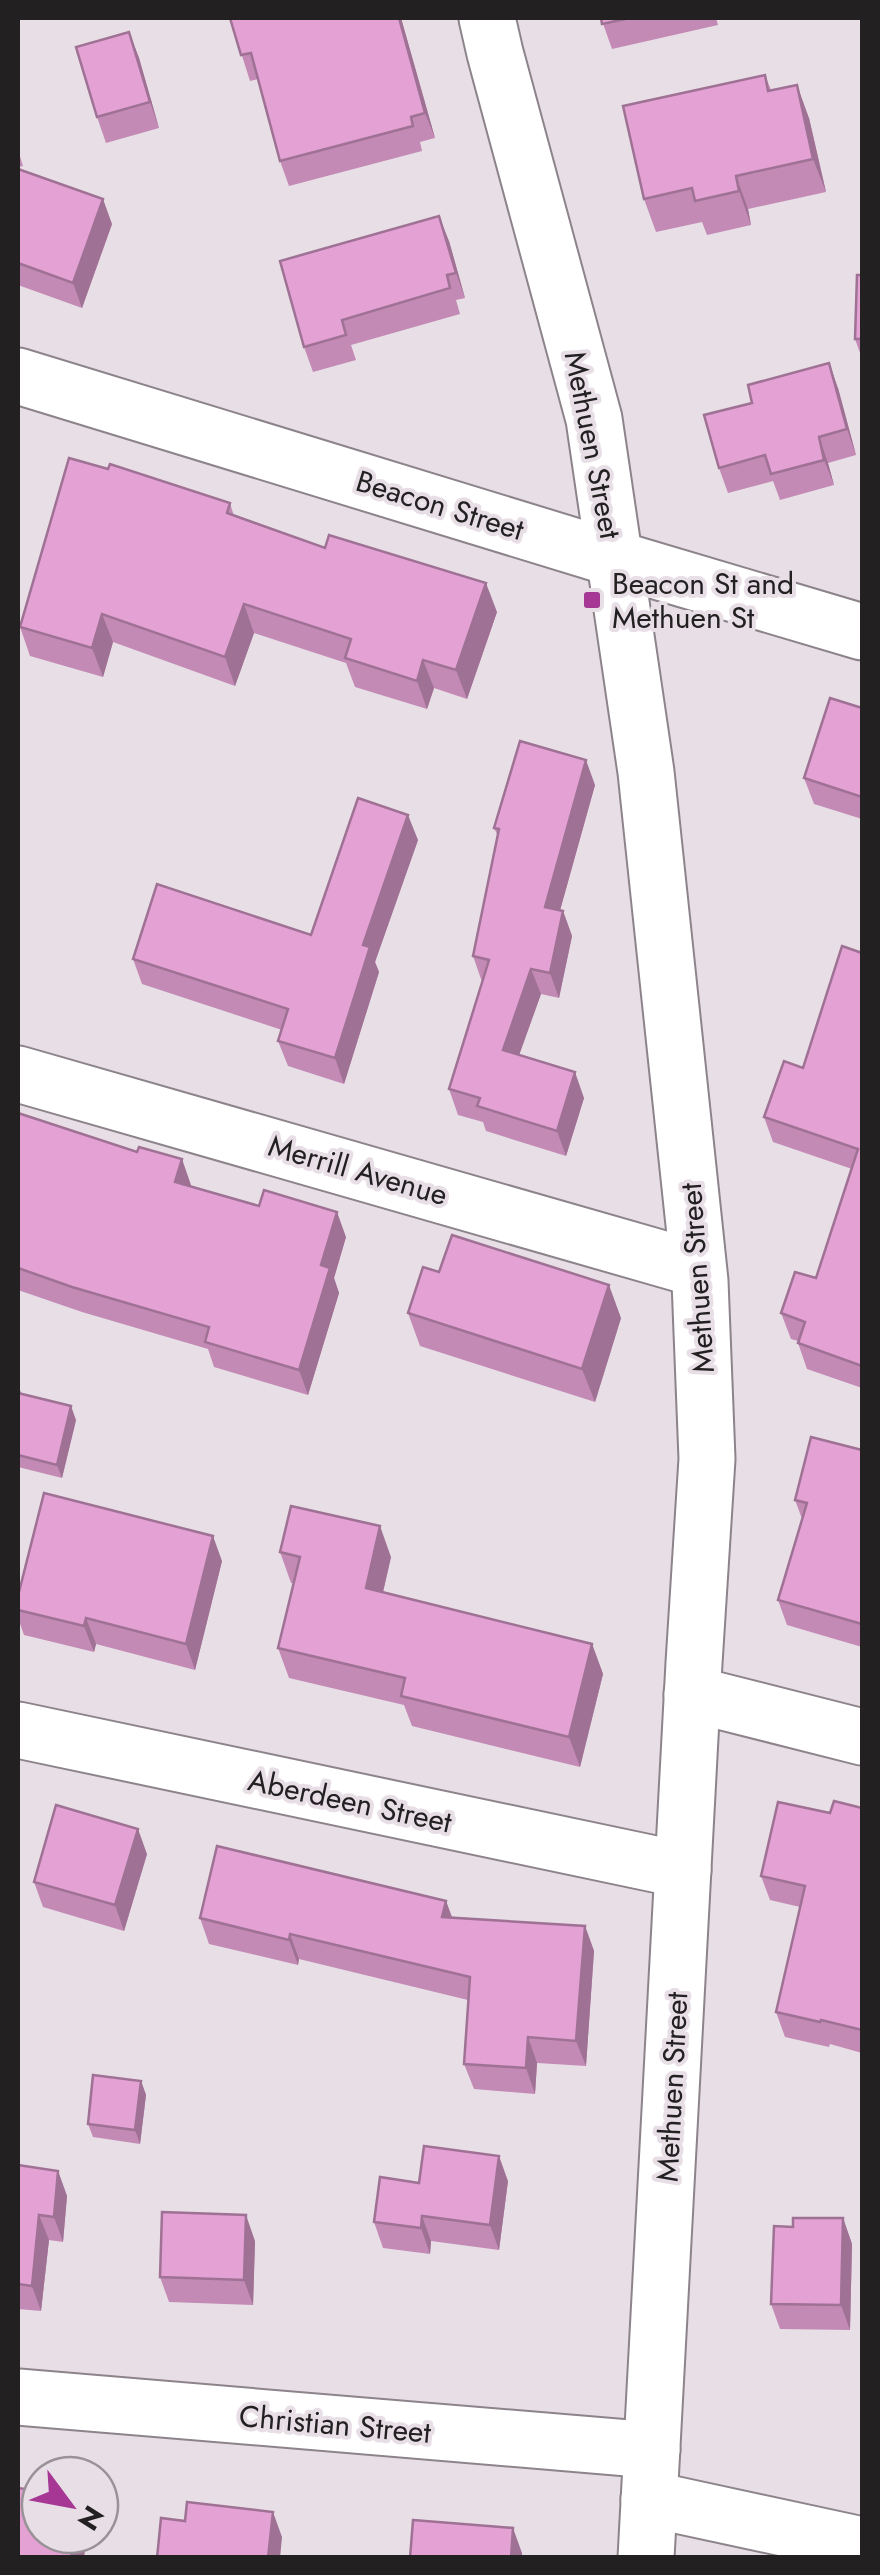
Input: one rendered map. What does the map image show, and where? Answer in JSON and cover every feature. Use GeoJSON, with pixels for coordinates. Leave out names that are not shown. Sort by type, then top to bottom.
{"type":"FeatureCollection","features":[{"type":"Feature","properties":{"kind":"street","name":"Methuen Street"},"geometry":{"type":"LineString","coordinates":[[488,18],[594,419],[646,772],[698,1269],[706,1459],[646,2558]]}},
{"type":"Feature","properties":{"kind":"street","name":"Beacon Street"},"geometry":{"type":"LineString","coordinates":[[18,376],[862,632]]}},
{"type":"Feature","properties":{"kind":"street","name":"Merrill Avenue"},"geometry":{"type":"LineString","coordinates":[[18,1074],[698,1269]]}},
{"type":"Feature","properties":{"kind":"street"},"geometry":{"type":"LineString","coordinates":[[692,1694],[862,1737]]}},
{"type":"Feature","properties":{"kind":"street","name":"Aberdeen Street"},"geometry":{"type":"LineString","coordinates":[[18,1730],[684,1870]]}},
{"type":"Feature","properties":{"kind":"street","name":"Christian Street"},"geometry":{"type":"LineString","coordinates":[[18,2398],[650,2475],[862,2545]]}},
{"type":"Feature","properties":{"kind":"building"},"geometry":{"type":"Polygon","coordinates":[[[230,18],[399,18],[425,113],[411,117],[413,126],[280,161],[251,53],[241,55],[230,18]]]}},
{"type":"Feature","properties":{"kind":"building"},"geometry":{"type":"Polygon","coordinates":[[[601,18],[630,18],[602,24],[601,18]]]}},
{"type":"Feature","properties":{"kind":"building"},"geometry":{"type":"Polygon","coordinates":[[[129,32],[150,102],[97,117],[76,47],[129,32]]]}},
{"type":"Feature","properties":{"kind":"building"},"geometry":{"type":"Polygon","coordinates":[[[765,75],[768,91],[797,85],[813,159],[736,176],[739,191],[695,201],[692,188],[644,199],[623,106],[765,75]]]}},
{"type":"Feature","properties":{"kind":"building"},"geometry":{"type":"Polygon","coordinates":[[[18,169],[103,199],[73,283],[18,263],[18,169]]]}},
{"type":"Feature","properties":{"kind":"building"},"geometry":{"type":"Polygon","coordinates":[[[439,216],[456,273],[447,275],[450,288],[342,320],[346,335],[304,347],[280,261],[439,216]]]}},
{"type":"Feature","properties":{"kind":"building"},"geometry":{"type":"Polygon","coordinates":[[[857,275],[862,275],[862,339],[855,339],[857,275]]]}},
{"type":"Feature","properties":{"kind":"building"},"geometry":{"type":"Polygon","coordinates":[[[829,363],[847,429],[819,437],[824,460],[771,474],[765,455],[719,468],[704,415],[752,403],[748,385],[829,363]]]}},
{"type":"Feature","properties":{"kind":"building"},"geometry":{"type":"Polygon","coordinates":[[[69,458],[108,469],[110,464],[230,503],[227,513],[325,548],[329,535],[486,583],[456,670],[423,660],[417,681],[345,658],[351,639],[244,604],[225,657],[102,614],[92,648],[20,627],[69,458]]]}},
{"type":"Feature","properties":{"kind":"building"},"geometry":{"type":"Polygon","coordinates":[[[830,698],[862,708],[862,797],[804,778],[830,698]]]}},
{"type":"Feature","properties":{"kind":"building"},"geometry":{"type":"Polygon","coordinates":[[[520,741],[586,760],[545,907],[563,911],[550,973],[531,969],[503,1050],[575,1072],[557,1131],[477,1106],[480,1098],[449,1089],[489,960],[473,956],[499,829],[494,828],[520,741]]]}},
{"type":"Feature","properties":{"kind":"building"},"geometry":{"type":"Polygon","coordinates":[[[358,798],[408,815],[363,945],[370,947],[335,1058],[278,1041],[288,1009],[133,959],[157,884],[311,935],[358,798]]]}},
{"type":"Feature","properties":{"kind":"building"},"geometry":{"type":"Polygon","coordinates":[[[842,946],[862,953],[862,1366],[798,1343],[805,1322],[781,1313],[795,1272],[816,1278],[858,1149],[764,1117],[784,1061],[803,1068],[842,946]]]}},
{"type":"Feature","properties":{"kind":"building"},"geometry":{"type":"Polygon","coordinates":[[[18,1113],[137,1152],[139,1147],[182,1159],[175,1182],[259,1206],[264,1190],[337,1212],[321,1265],[330,1268],[299,1370],[205,1342],[209,1327],[18,1268],[18,1113]]]}},
{"type":"Feature","properties":{"kind":"building"},"geometry":{"type":"Polygon","coordinates":[[[452,1235],[609,1285],[582,1369],[408,1313],[423,1267],[439,1272],[452,1235]]]}},
{"type":"Feature","properties":{"kind":"building"},"geometry":{"type":"Polygon","coordinates":[[[18,1393],[71,1406],[57,1465],[18,1455],[18,1393]]]}},
{"type":"Feature","properties":{"kind":"building"},"geometry":{"type":"Polygon","coordinates":[[[811,1437],[862,1450],[862,1624],[778,1600],[807,1503],[795,1500],[811,1437]]]}},
{"type":"Feature","properties":{"kind":"building"},"geometry":{"type":"Polygon","coordinates":[[[44,1493],[213,1536],[186,1644],[86,1618],[84,1626],[18,1610],[18,1596],[44,1493]]]}},
{"type":"Feature","properties":{"kind":"building"},"geometry":{"type":"Polygon","coordinates":[[[291,1506],[380,1526],[366,1588],[592,1644],[569,1737],[401,1696],[405,1678],[278,1648],[300,1557],[280,1552],[291,1506]]]}},
{"type":"Feature","properties":{"kind":"building"},"geometry":{"type":"Polygon","coordinates":[[[834,1801],[862,1808],[862,2030],[776,2012],[805,1886],[761,1876],[778,1802],[830,1813],[834,1801]]]}},
{"type":"Feature","properties":{"kind":"building"},"geometry":{"type":"Polygon","coordinates":[[[56,1805],[138,1829],[115,1905],[34,1882],[56,1805]]]}},
{"type":"Feature","properties":{"kind":"building"},"geometry":{"type":"Polygon","coordinates":[[[217,1846],[446,1901],[442,1917],[585,1926],[576,2041],[528,2037],[526,2068],[464,2064],[470,1977],[290,1934],[289,1940],[200,1918],[217,1846]]]}},
{"type":"Feature","properties":{"kind":"building"},"geometry":{"type":"Polygon","coordinates":[[[93,2075],[141,2081],[135,2130],[88,2124],[93,2075]]]}},
{"type":"Feature","properties":{"kind":"building"},"geometry":{"type":"Polygon","coordinates":[[[424,2146],[499,2156],[490,2225],[422,2216],[421,2228],[374,2222],[380,2177],[419,2183],[424,2146]]]}},
{"type":"Feature","properties":{"kind":"building"},"geometry":{"type":"Polygon","coordinates":[[[18,2165],[58,2171],[54,2217],[39,2215],[32,2286],[18,2284],[18,2165]]]}},
{"type":"Feature","properties":{"kind":"building"},"geometry":{"type":"Polygon","coordinates":[[[162,2212],[246,2215],[244,2280],[160,2277],[162,2212]]]}},
{"type":"Feature","properties":{"kind":"building"},"geometry":{"type":"Polygon","coordinates":[[[793,2218],[843,2218],[841,2305],[771,2304],[774,2226],[793,2227],[793,2218]]]}},
{"type":"Feature","properties":{"kind":"building"},"geometry":{"type":"Polygon","coordinates":[[[18,2488],[20,2555],[71,2555],[18,2556],[18,2488]]]}},
{"type":"Feature","properties":{"kind":"building"},"geometry":{"type":"Polygon","coordinates":[[[187,2502],[273,2512],[268,2558],[157,2558],[161,2518],[185,2521],[187,2502]]]}},
{"type":"Feature","properties":{"kind":"building"},"geometry":{"type":"Polygon","coordinates":[[[413,2520],[513,2528],[511,2558],[410,2558],[413,2520]]]}},
{"type":"Feature","properties":{"kind":"place","name":"Beacon St and Methuen St"},"geometry":{"type":"Point","coordinates":[592,600]}}]}
